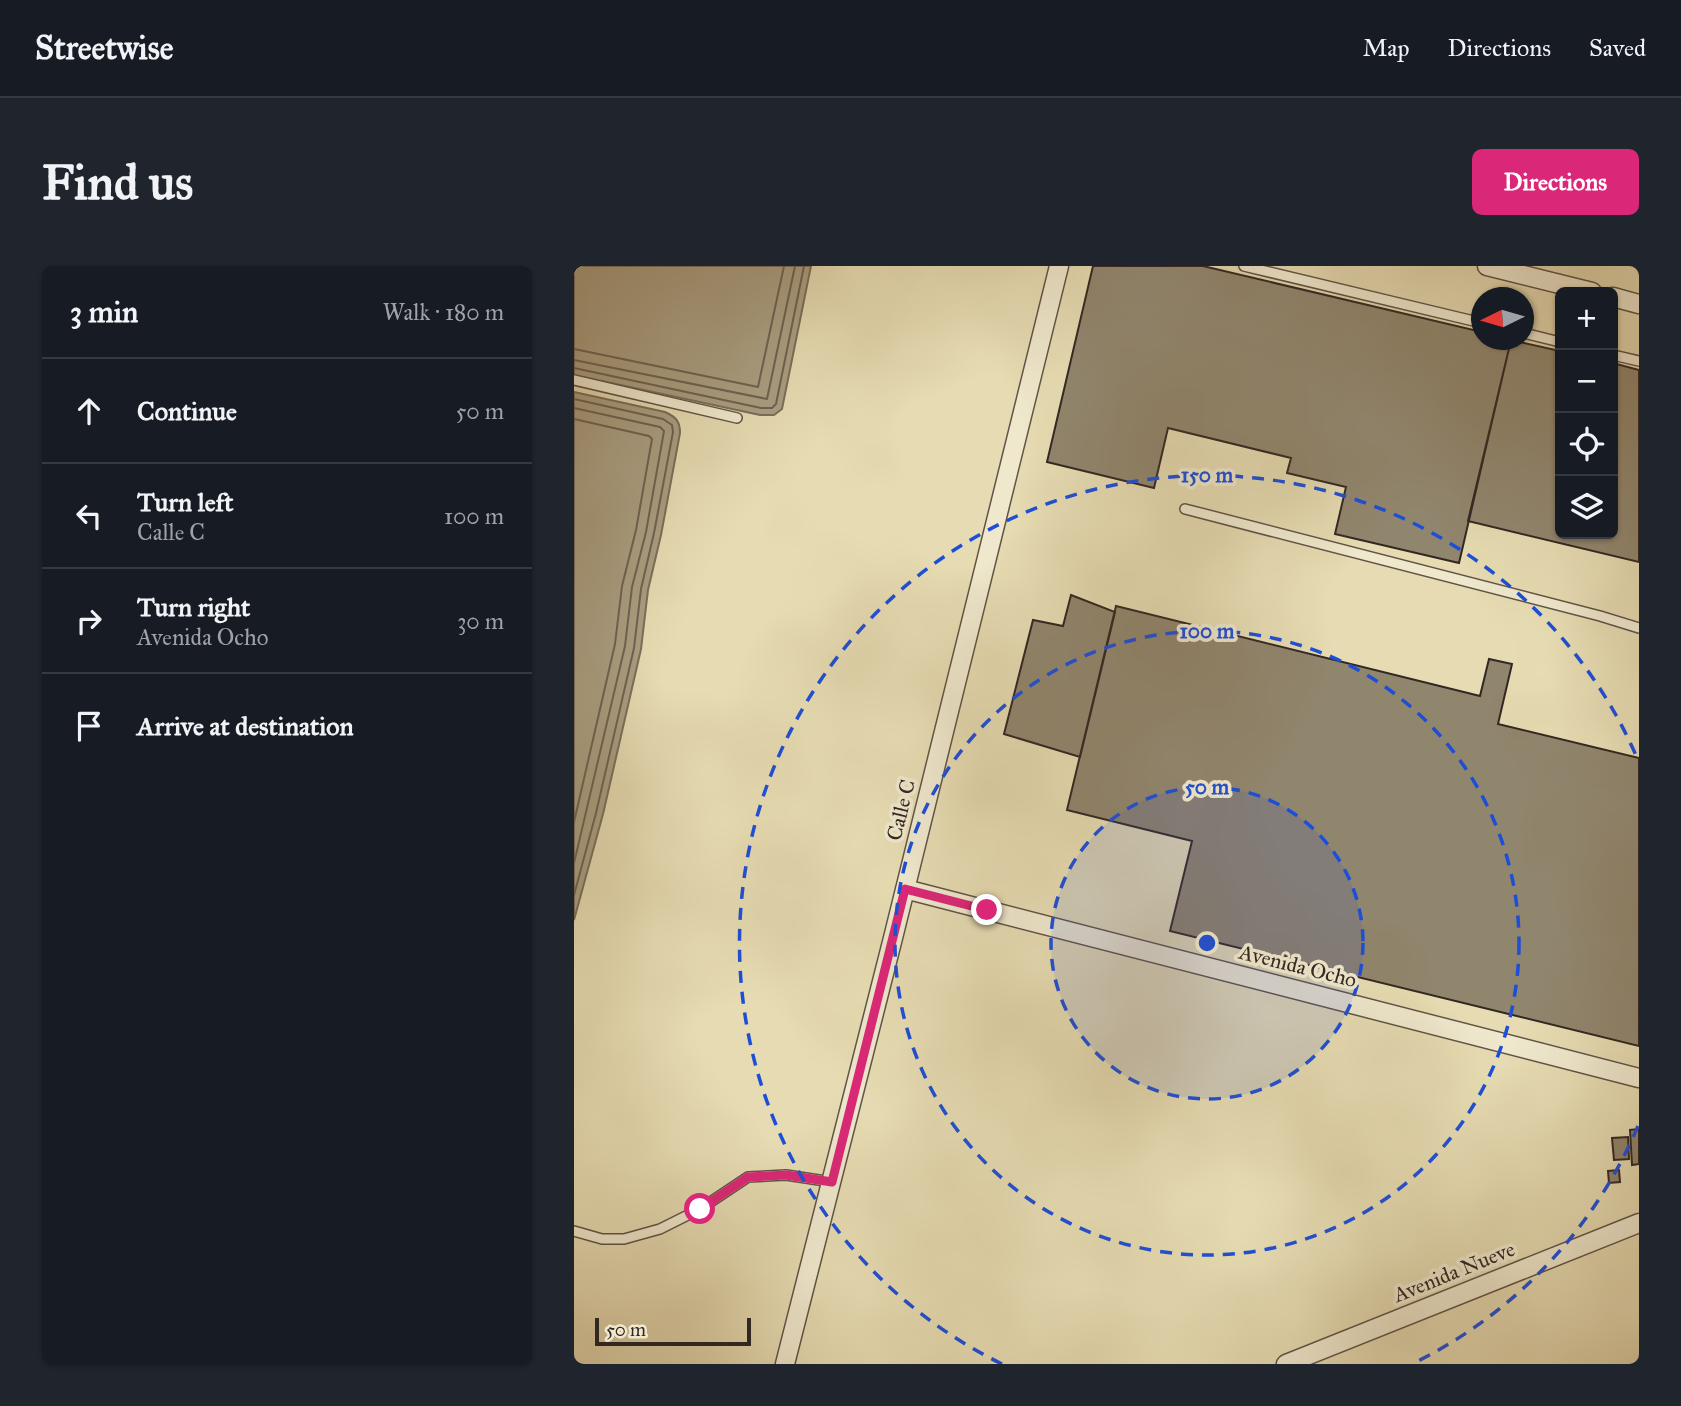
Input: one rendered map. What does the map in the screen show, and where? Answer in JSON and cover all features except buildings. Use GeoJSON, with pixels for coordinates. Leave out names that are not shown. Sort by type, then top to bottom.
{"type":"FeatureCollection","features":[{"type":"Feature","properties":{"kind":"street","name":"Calle C"},"geometry":{"type":"LineString","coordinates":[[785,1364],[1059,266]]}},
{"type":"Feature","properties":{"kind":"street"},"geometry":{"type":"LineString","coordinates":[[1487,266],[1572,287]]}},
{"type":"Feature","properties":{"kind":"street"},"geometry":{"type":"LineString","coordinates":[[1618,299],[1639,304]]}},
{"type":"Feature","properties":{"kind":"street","name":"Avenida Ocho"},"geometry":{"type":"LineString","coordinates":[[905,889],[1639,1078]]}},
{"type":"Feature","properties":{"kind":"street","name":"Avenida Nueve"},"geometry":{"type":"LineString","coordinates":[[1286,1364],[1639,1223]]}},
{"type":"Feature","properties":{"kind":"lane"},"geometry":{"type":"LineString","coordinates":[[1244,266],[1471,320]]}},
{"type":"Feature","properties":{"kind":"lane"},"geometry":{"type":"LineString","coordinates":[[1534,336],[1555,341]]}},
{"type":"Feature","properties":{"kind":"lane"},"geometry":{"type":"LineString","coordinates":[[1618,356],[1639,361]]}},
{"type":"Feature","properties":{"kind":"lane"},"geometry":{"type":"LineString","coordinates":[[574,380],[737,418]]}},
{"type":"Feature","properties":{"kind":"lane"},"geometry":{"type":"LineString","coordinates":[[1185,509],[1587,612],[1639,628]]}},
{"type":"Feature","properties":{"kind":"lane"},"geometry":{"type":"LineString","coordinates":[[574,1231],[602,1239],[624,1239],[660,1229],[700,1209],[748,1177],[786,1175],[832,1182]]}},
{"type":"Feature","properties":{"kind":"water"},"geometry":{"type":"Polygon","coordinates":[[[574,266],[811,266],[782,409],[774,415],[760,415],[574,375],[574,266]]]}},
{"type":"Feature","properties":{"kind":"water"},"geometry":{"type":"Polygon","coordinates":[[[574,392],[665,412],[677,420],[680,433],[648,590],[641,649],[603,814],[574,920],[574,392]]]}},
{"type":"Feature","properties":{"kind":"route"},"geometry":{"type":"LineString","coordinates":[[700,1209],[748,1177],[786,1175],[832,1182],[905,889],[987,910]]}}]}
